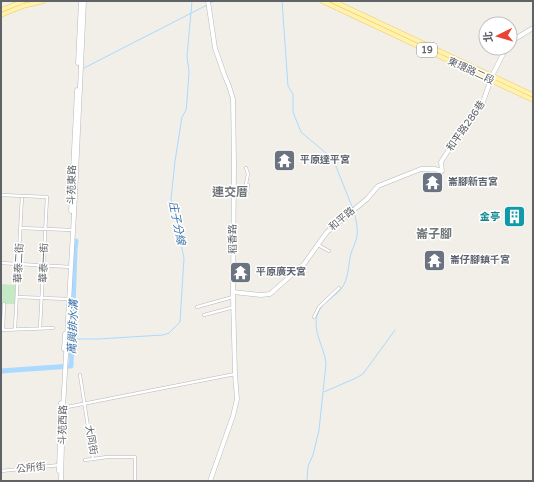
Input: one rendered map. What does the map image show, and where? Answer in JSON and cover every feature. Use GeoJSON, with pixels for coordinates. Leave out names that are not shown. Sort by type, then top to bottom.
{"type":"FeatureCollection","features":[{"type":"Feature","properties":{"kind":"main road"},"geometry":{"type":"LineString","coordinates":[[1,10],[24,1]]}},
{"type":"Feature","properties":{"kind":"main road"},"geometry":{"type":"LineString","coordinates":[[1,15],[23,6],[44,1]]}},
{"type":"Feature","properties":{"kind":"main road","name":"東環路二段"},"geometry":{"type":"LineString","coordinates":[[322,1],[533,95]]}},
{"type":"Feature","properties":{"kind":"main road","name":"東環路二段"},"geometry":{"type":"LineString","coordinates":[[333,1],[492,78],[533,100]]}},
{"type":"Feature","properties":{"kind":"street","name":"斗苑東路"},"geometry":{"type":"LineString","coordinates":[[64,369],[84,1]]}},
{"type":"Feature","properties":{"kind":"street","name":"稻香路"},"geometry":{"type":"LineString","coordinates":[[208,1],[216,48],[230,86],[232,99],[234,162],[233,294],[237,399],[233,416],[210,481]]}},
{"type":"Feature","properties":{"kind":"street"},"geometry":{"type":"LineString","coordinates":[[518,38],[533,28]]}},
{"type":"Feature","properties":{"kind":"street","name":"和平路286巷"},"geometry":{"type":"LineString","coordinates":[[442,171],[442,162],[462,129],[482,105],[502,56]]}},
{"type":"Feature","properties":{"kind":"street"},"geometry":{"type":"LineString","coordinates":[[246,168],[248,174],[246,184],[248,185],[247,192]]}},
{"type":"Feature","properties":{"kind":"street","name":"和平路"},"geometry":{"type":"LineString","coordinates":[[233,294],[261,296],[270,294],[304,264],[327,232],[367,199],[375,188],[381,184],[421,169],[429,168],[442,171]]}},
{"type":"Feature","properties":{"kind":"street"},"geometry":{"type":"LineString","coordinates":[[1,195],[22,196]]}},
{"type":"Feature","properties":{"kind":"street","name":"華泰一街"},"geometry":{"type":"LineString","coordinates":[[22,196],[47,197],[40,328]]}},
{"type":"Feature","properties":{"kind":"street","name":"華泰二街"},"geometry":{"type":"LineString","coordinates":[[15,329],[22,196]]}},
{"type":"Feature","properties":{"kind":"street"},"geometry":{"type":"LineString","coordinates":[[21,228],[71,230]]}},
{"type":"Feature","properties":{"kind":"street"},"geometry":{"type":"LineString","coordinates":[[318,244],[329,251]]}},
{"type":"Feature","properties":{"kind":"street"},"geometry":{"type":"LineString","coordinates":[[1,263],[69,267]]}},
{"type":"Feature","properties":{"kind":"street"},"geometry":{"type":"LineString","coordinates":[[314,317],[319,307],[339,288]]}},
{"type":"Feature","properties":{"kind":"street"},"geometry":{"type":"LineString","coordinates":[[197,307],[233,294]]}},
{"type":"Feature","properties":{"kind":"street"},"geometry":{"type":"LineString","coordinates":[[17,297],[68,299]]}},
{"type":"Feature","properties":{"kind":"street"},"geometry":{"type":"LineString","coordinates":[[4,304],[2,330],[54,328]]}},
{"type":"Feature","properties":{"kind":"street"},"geometry":{"type":"LineString","coordinates":[[204,316],[234,307]]}},
{"type":"Feature","properties":{"kind":"street","name":"斗苑西路"},"geometry":{"type":"LineString","coordinates":[[60,481],[64,369]]}},
{"type":"Feature","properties":{"kind":"street","name":"大同街"},"geometry":{"type":"LineString","coordinates":[[80,374],[93,459],[107,457],[135,457],[135,481]]}},
{"type":"Feature","properties":{"kind":"street"},"geometry":{"type":"LineString","coordinates":[[62,408],[235,374]]}},
{"type":"Feature","properties":{"kind":"street"},"geometry":{"type":"LineString","coordinates":[[85,460],[93,459]]}},
{"type":"Feature","properties":{"kind":"street","name":"公所街"},"geometry":{"type":"LineString","coordinates":[[1,471],[60,464]]}},
{"type":"Feature","properties":{"kind":"green space"},"geometry":{"type":"Polygon","coordinates":[[[1,284],[15,285],[15,304],[1,304],[1,284]]]}},
{"type":"Feature","properties":{"kind":"waterway","name":"庄子分線"},"geometry":{"type":"LineString","coordinates":[[72,339],[163,335],[169,333],[180,322],[184,258],[171,199],[182,117],[186,110],[187,101],[189,72],[187,56],[192,1]]}},
{"type":"Feature","properties":{"kind":"waterway"},"geometry":{"type":"LineString","coordinates":[[210,3],[215,1]]}},
{"type":"Feature","properties":{"kind":"waterway"},"geometry":{"type":"LineString","coordinates":[[282,1],[288,86],[293,94],[293,112],[301,132],[333,159],[353,209]]}},
{"type":"Feature","properties":{"kind":"waterway"},"geometry":{"type":"LineString","coordinates":[[84,68],[207,5]]}},
{"type":"Feature","properties":{"kind":"waterway"},"geometry":{"type":"LineString","coordinates":[[307,481],[308,466],[313,455],[319,430],[326,364],[317,332],[316,319],[322,306],[338,292],[346,281],[351,253],[357,236],[354,212]]}},
{"type":"Feature","properties":{"kind":"waterway","name":"庄子分線"},"geometry":{"type":"LineString","coordinates":[[1,371],[71,366],[76,241]]}},
{"type":"Feature","properties":{"kind":"waterway"},"geometry":{"type":"LineString","coordinates":[[324,392],[363,374],[395,330]]}},
{"type":"Feature","properties":{"kind":"place","name":"平原達平宮"},"geometry":{"type":"Point","coordinates":[285,160]}},
{"type":"Feature","properties":{"kind":"place","name":"崙腳新吉宮"},"geometry":{"type":"Point","coordinates":[432,182]}},
{"type":"Feature","properties":{"kind":"place","name":"金亭"},"geometry":{"type":"Point","coordinates":[515,217]}},
{"type":"Feature","properties":{"kind":"place","name":"崙仔腳鎮千宮"},"geometry":{"type":"Point","coordinates":[434,260]}},
{"type":"Feature","properties":{"kind":"place","name":"平原廣天宮"},"geometry":{"type":"Point","coordinates":[240,272]}},
{"type":"Feature","properties":{"kind":"district","name":"連交厝"},"geometry":{"type":"Point","coordinates":[230,192]}},
{"type":"Feature","properties":{"kind":"district","name":"崙子腳"},"geometry":{"type":"Point","coordinates":[434,234]}},
{"type":"Feature","properties":{"kind":"water label","name":"萬興排水溝"},"geometry":{"type":"Point","coordinates":[73,327]}}]}
